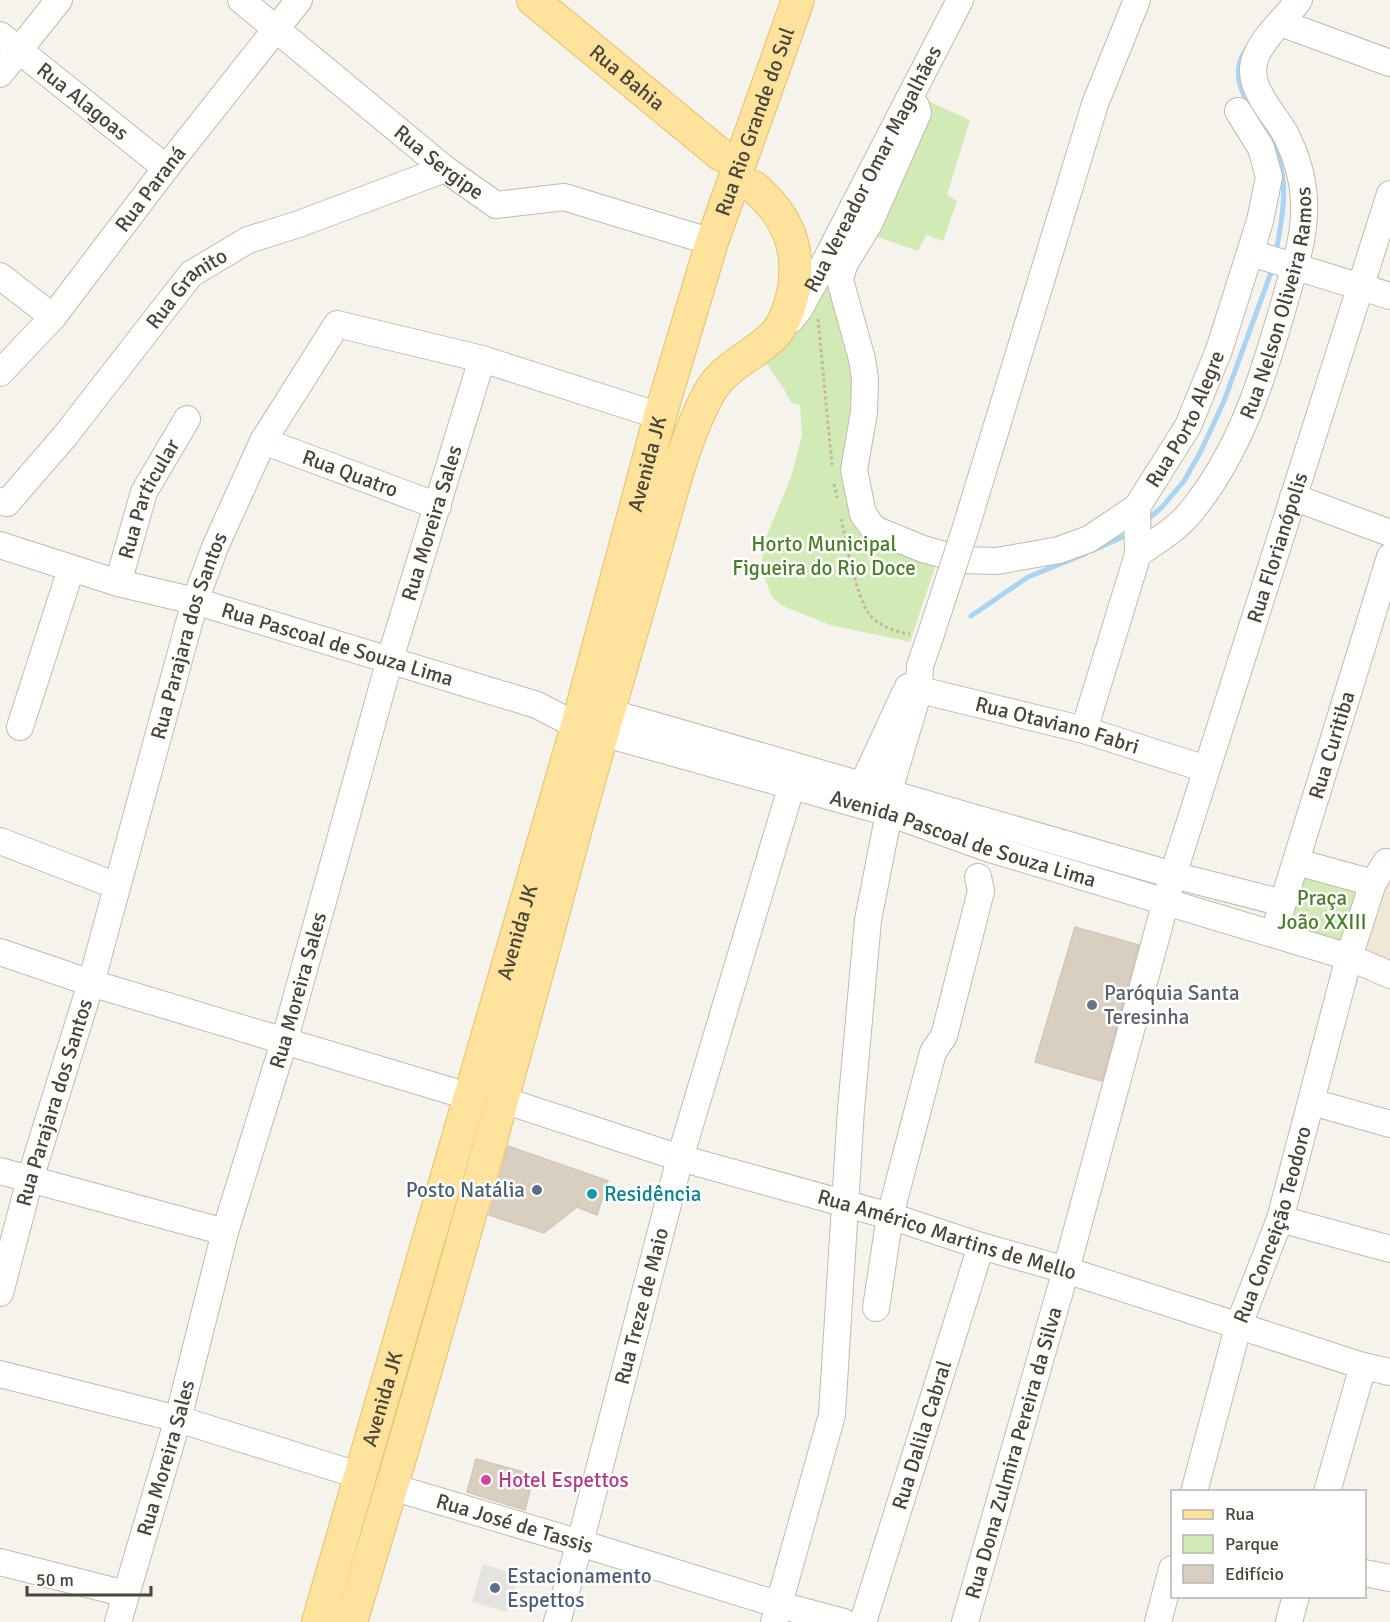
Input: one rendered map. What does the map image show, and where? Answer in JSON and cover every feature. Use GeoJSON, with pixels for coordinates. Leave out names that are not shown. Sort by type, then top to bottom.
{"type":"FeatureCollection","features":[{"type":"Feature","properties":{"kind":"main road","name":"Rua Bahia"},"geometry":{"type":"LineString","coordinates":[[533,0],[721,155]]}},
{"type":"Feature","properties":{"kind":"main road","name":"Rua Rio Grande do Sul"},"geometry":{"type":"LineString","coordinates":[[712,242],[798,0]]}},
{"type":"Feature","properties":{"kind":"main road"},"geometry":{"type":"LineString","coordinates":[[754,187],[770,201],[782,218],[791,236],[795,252],[792,299],[777,332]]}},
{"type":"Feature","properties":{"kind":"main road","name":"Avenida JK"},"geometry":{"type":"LineString","coordinates":[[351,1622],[503,1100],[593,719],[660,416],[712,242]]}},
{"type":"Feature","properties":{"kind":"main road","name":"Avenida JK"},"geometry":{"type":"LineString","coordinates":[[318,1622],[471,1097],[593,719],[691,429],[719,378],[777,332]]}},
{"type":"Feature","properties":{"kind":"street"},"geometry":{"type":"LineString","coordinates":[[0,74],[9,43],[59,0]]}},
{"type":"Feature","properties":{"kind":"street","name":"Rua Sergipe"},"geometry":{"type":"LineString","coordinates":[[241,0],[445,169],[496,205],[564,197],[712,242]]}},
{"type":"Feature","properties":{"kind":"street","name":"Rua Paraná"},"geometry":{"type":"LineString","coordinates":[[0,373],[53,317],[166,168],[299,0]]}},
{"type":"Feature","properties":{"kind":"street","name":"Rua Vereador Omar Magalhães"},"geometry":{"type":"LineString","coordinates":[[777,332],[799,310],[960,0]]}},
{"type":"Feature","properties":{"kind":"street","name":"Rua Nelson Oliveira Ramos"},"geometry":{"type":"LineString","coordinates":[[1138,554],[1187,517],[1212,484],[1239,436],[1264,368],[1295,266],[1303,234],[1305,200],[1301,173],[1286,135],[1259,93],[1253,74],[1257,53],[1299,0]]}},
{"type":"Feature","properties":{"kind":"street"},"geometry":{"type":"LineString","coordinates":[[777,1614],[832,1415],[851,1109],[868,920],[888,804],[916,681],[1128,3]]}},
{"type":"Feature","properties":{"kind":"street"},"geometry":{"type":"LineString","coordinates":[[1282,22],[1390,63]]}},
{"type":"Feature","properties":{"kind":"street","name":"Rua Alagoas"},"geometry":{"type":"LineString","coordinates":[[9,43],[166,168]]}},
{"type":"Feature","properties":{"kind":"street"},"geometry":{"type":"LineString","coordinates":[[909,99],[916,106],[918,113],[870,222],[844,265],[840,280],[862,359],[865,380],[864,412],[855,470],[862,514],[874,529],[923,549],[963,560],[997,561],[1059,550],[1089,539],[1137,507]]}},
{"type":"Feature","properties":{"kind":"street","name":"Rua Porto Alegre"},"geometry":{"type":"LineString","coordinates":[[1084,730],[1138,554],[1137,507],[1188,426],[1219,350],[1251,252],[1269,177],[1261,148],[1238,111]]}},
{"type":"Feature","properties":{"kind":"street","name":"Rua Granito"},"geometry":{"type":"LineString","coordinates":[[0,501],[7,503],[65,436],[191,274],[248,240],[298,224],[445,169]]}},
{"type":"Feature","properties":{"kind":"street","name":"Rua Florianópolis"},"geometry":{"type":"LineString","coordinates":[[1167,903],[1173,875],[1206,769],[1390,194]]}},
{"type":"Feature","properties":{"kind":"street"},"geometry":{"type":"LineString","coordinates":[[1251,252],[1390,296]]}},
{"type":"Feature","properties":{"kind":"street"},"geometry":{"type":"LineString","coordinates":[[0,276],[53,317]]}},
{"type":"Feature","properties":{"kind":"street","name":"Rua Parajara dos Santos"},"geometry":{"type":"LineString","coordinates":[[2,1279],[30,1179],[91,983],[195,601],[215,547],[263,441],[337,324],[482,359],[660,416]]}},
{"type":"Feature","properties":{"kind":"street","name":"Rua Moreira Sales"},"geometry":{"type":"LineString","coordinates":[[118,1622],[178,1419],[225,1232],[284,1042],[390,659],[482,359]]}},
{"type":"Feature","properties":{"kind":"street","name":"Rua Particular"},"geometry":{"type":"LineString","coordinates":[[118,583],[144,492],[186,419]]}},
{"type":"Feature","properties":{"kind":"street","name":"Rua Quatro"},"geometry":{"type":"LineString","coordinates":[[263,441],[438,506]]}},
{"type":"Feature","properties":{"kind":"street"},"geometry":{"type":"LineString","coordinates":[[1293,497],[1390,533]]}},
{"type":"Feature","properties":{"kind":"street","name":"Rua Pascoal de Souza Lima"},"geometry":{"type":"LineString","coordinates":[[0,545],[118,583],[195,601],[537,705],[593,719]]}},
{"type":"Feature","properties":{"kind":"street","name":"Rua Curitiba"},"geometry":{"type":"LineString","coordinates":[[1273,933],[1297,862],[1390,556]]}},
{"type":"Feature","properties":{"kind":"street"},"geometry":{"type":"LineString","coordinates":[[21,727],[71,568]]}},
{"type":"Feature","properties":{"kind":"street"},"geometry":{"type":"LineString","coordinates":[[862,786],[916,681]]}},
{"type":"Feature","properties":{"kind":"street","name":"Rua Otaviano Fabri"},"geometry":{"type":"LineString","coordinates":[[916,681],[1084,730],[1206,769]]}},
{"type":"Feature","properties":{"kind":"street","name":"Avenida Pascoal de Souza Lima"},"geometry":{"type":"LineString","coordinates":[[593,719],[888,804],[994,824],[1173,875],[1283,903]]}},
{"type":"Feature","properties":{"kind":"street","name":"Avenida Pascoal de Souza Lima"},"geometry":{"type":"LineString","coordinates":[[795,777],[862,786],[888,804],[987,848],[1349,957]]}},
{"type":"Feature","properties":{"kind":"street","name":"Rua Treze de Maio"},"geometry":{"type":"LineString","coordinates":[[557,1622],[580,1543],[680,1158],[795,777]]}},
{"type":"Feature","properties":{"kind":"street"},"geometry":{"type":"LineString","coordinates":[[876,1308],[890,1216],[933,1053],[930,1030],[967,886],[978,877],[994,824]]}},
{"type":"Feature","properties":{"kind":"street"},"geometry":{"type":"LineString","coordinates":[[0,841],[117,886]]}},
{"type":"Feature","properties":{"kind":"street"},"geometry":{"type":"LineString","coordinates":[[1297,862],[1373,883]]}},
{"type":"Feature","properties":{"kind":"street"},"geometry":{"type":"LineString","coordinates":[[1390,863],[1386,862],[1373,883],[1349,957],[1390,975]]}},
{"type":"Feature","properties":{"kind":"street","name":"Rua Dona Zulmira Pereira da Silva"},"geometry":{"type":"LineString","coordinates":[[965,1622],[1066,1270],[1167,903]]}},
{"type":"Feature","properties":{"kind":"street"},"geometry":{"type":"LineString","coordinates":[[0,952],[91,983],[471,1097]]}},
{"type":"Feature","properties":{"kind":"street","name":"Rua Conceição Teodoro"},"geometry":{"type":"LineString","coordinates":[[1194,1490],[1238,1327],[1280,1220],[1349,957]]}},
{"type":"Feature","properties":{"kind":"street","name":"Rua Américo Martins de Mello"},"geometry":{"type":"LineString","coordinates":[[503,1100],[680,1158],[890,1216],[981,1246],[1066,1270],[1238,1327],[1363,1366],[1390,1372]]}},
{"type":"Feature","properties":{"kind":"street"},"geometry":{"type":"LineString","coordinates":[[1312,1102],[1390,1124]]}},
{"type":"Feature","properties":{"kind":"street"},"geometry":{"type":"LineString","coordinates":[[0,1171],[225,1232]]}},
{"type":"Feature","properties":{"kind":"street"},"geometry":{"type":"LineString","coordinates":[[1280,1220],[1390,1249]]}},
{"type":"Feature","properties":{"kind":"street","name":"Rua Dalila Cabral"},"geometry":{"type":"LineString","coordinates":[[863,1622],[981,1246]]}},
{"type":"Feature","properties":{"kind":"street"},"geometry":{"type":"LineString","coordinates":[[1327,1490],[1363,1366]]}},
{"type":"Feature","properties":{"kind":"street"},"geometry":{"type":"LineString","coordinates":[[0,1374],[178,1419],[362,1476]]}},
{"type":"Feature","properties":{"kind":"street","name":"Rua José de Tassis"},"geometry":{"type":"LineString","coordinates":[[392,1487],[580,1543],[777,1614],[843,1622]]}},
{"type":"Feature","properties":{"kind":"street"},"geometry":{"type":"LineString","coordinates":[[0,1562],[126,1594]]}},
{"type":"Feature","properties":{"kind":"street"},"geometry":{"type":"LineString","coordinates":[[1366,1573],[1390,1578]]}},
{"type":"Feature","properties":{"kind":"street"},"geometry":{"type":"LineString","coordinates":[[1158,1622],[1171,1576]]}},
{"type":"Feature","properties":{"kind":"street"},"geometry":{"type":"LineString","coordinates":[[1289,1622],[1295,1598]]}},
{"type":"Feature","properties":{"kind":"shaded area"},"geometry":{"type":"Polygon","coordinates":[[[1390,872],[1390,971],[1358,957],[1390,872]]]}},
{"type":"Feature","properties":{"kind":"shaded area","name":"Estacionamento Espettos"},"geometry":{"type":"Polygon","coordinates":[[[483,1564],[519,1575],[507,1612],[472,1602],[483,1564]]]}},
{"type":"Feature","properties":{"kind":"green space","name":"Horto Municipal Figueira do Rio Doce"},"geometry":{"type":"Polygon","coordinates":[[[921,98],[970,120],[947,195],[957,201],[943,241],[926,235],[918,251],[875,236],[849,287],[866,448],[869,503],[883,538],[936,564],[910,642],[830,625],[783,606],[772,597],[765,579],[762,560],[765,540],[791,477],[802,435],[800,405],[791,402],[765,361],[921,98]]]}},
{"type":"Feature","properties":{"kind":"green space","name":"Praça João XXIII"},"geometry":{"type":"Polygon","coordinates":[[[1301,871],[1361,889],[1342,950],[1282,931],[1301,871]]]}},
{"type":"Feature","properties":{"kind":"building","name":"Paróquia Santa Teresinha"},"geometry":{"type":"Polygon","coordinates":[[[1075,927],[1139,945],[1102,1081],[1035,1062],[1075,927]]]}},
{"type":"Feature","properties":{"kind":"building","name":"Posto Natália"},"geometry":{"type":"Polygon","coordinates":[[[508,1146],[608,1181],[597,1215],[577,1207],[544,1233],[489,1215],[508,1146]]]}},
{"type":"Feature","properties":{"kind":"building"},"geometry":{"type":"Polygon","coordinates":[[[476,1459],[534,1475],[525,1510],[467,1492],[476,1459]]]}},
{"type":"Feature","properties":{"kind":"waterway"},"geometry":{"type":"LineString","coordinates":[[1247,48],[1239,63],[1238,78],[1251,108]]}},
{"type":"Feature","properties":{"kind":"waterway"},"geometry":{"type":"LineString","coordinates":[[1271,142],[1281,168],[1284,196],[1276,252]]}},
{"type":"Feature","properties":{"kind":"waterway"},"geometry":{"type":"LineString","coordinates":[[1146,521],[1162,507],[1184,481],[1201,451],[1224,401],[1273,267]]}},
{"type":"Feature","properties":{"kind":"waterway"},"geometry":{"type":"LineString","coordinates":[[1094,550],[1129,534]]}},
{"type":"Feature","properties":{"kind":"waterway"},"geometry":{"type":"LineString","coordinates":[[971,616],[1028,577],[1085,554]]}},
{"type":"Feature","properties":{"kind":"place","name":"Paróquia Santa Teresinha"},"geometry":{"type":"Point","coordinates":[1092,1005]}},
{"type":"Feature","properties":{"kind":"place","name":"Posto Natália"},"geometry":{"type":"Point","coordinates":[537,1190]}},
{"type":"Feature","properties":{"kind":"place","name":"Residência"},"geometry":{"type":"Point","coordinates":[592,1194]}},
{"type":"Feature","properties":{"kind":"place","name":"Hotel Espettos"},"geometry":{"type":"Point","coordinates":[486,1480]}},
{"type":"Feature","properties":{"kind":"place","name":"Estacionamento Espettos"},"geometry":{"type":"Point","coordinates":[495,1588]}}]}
